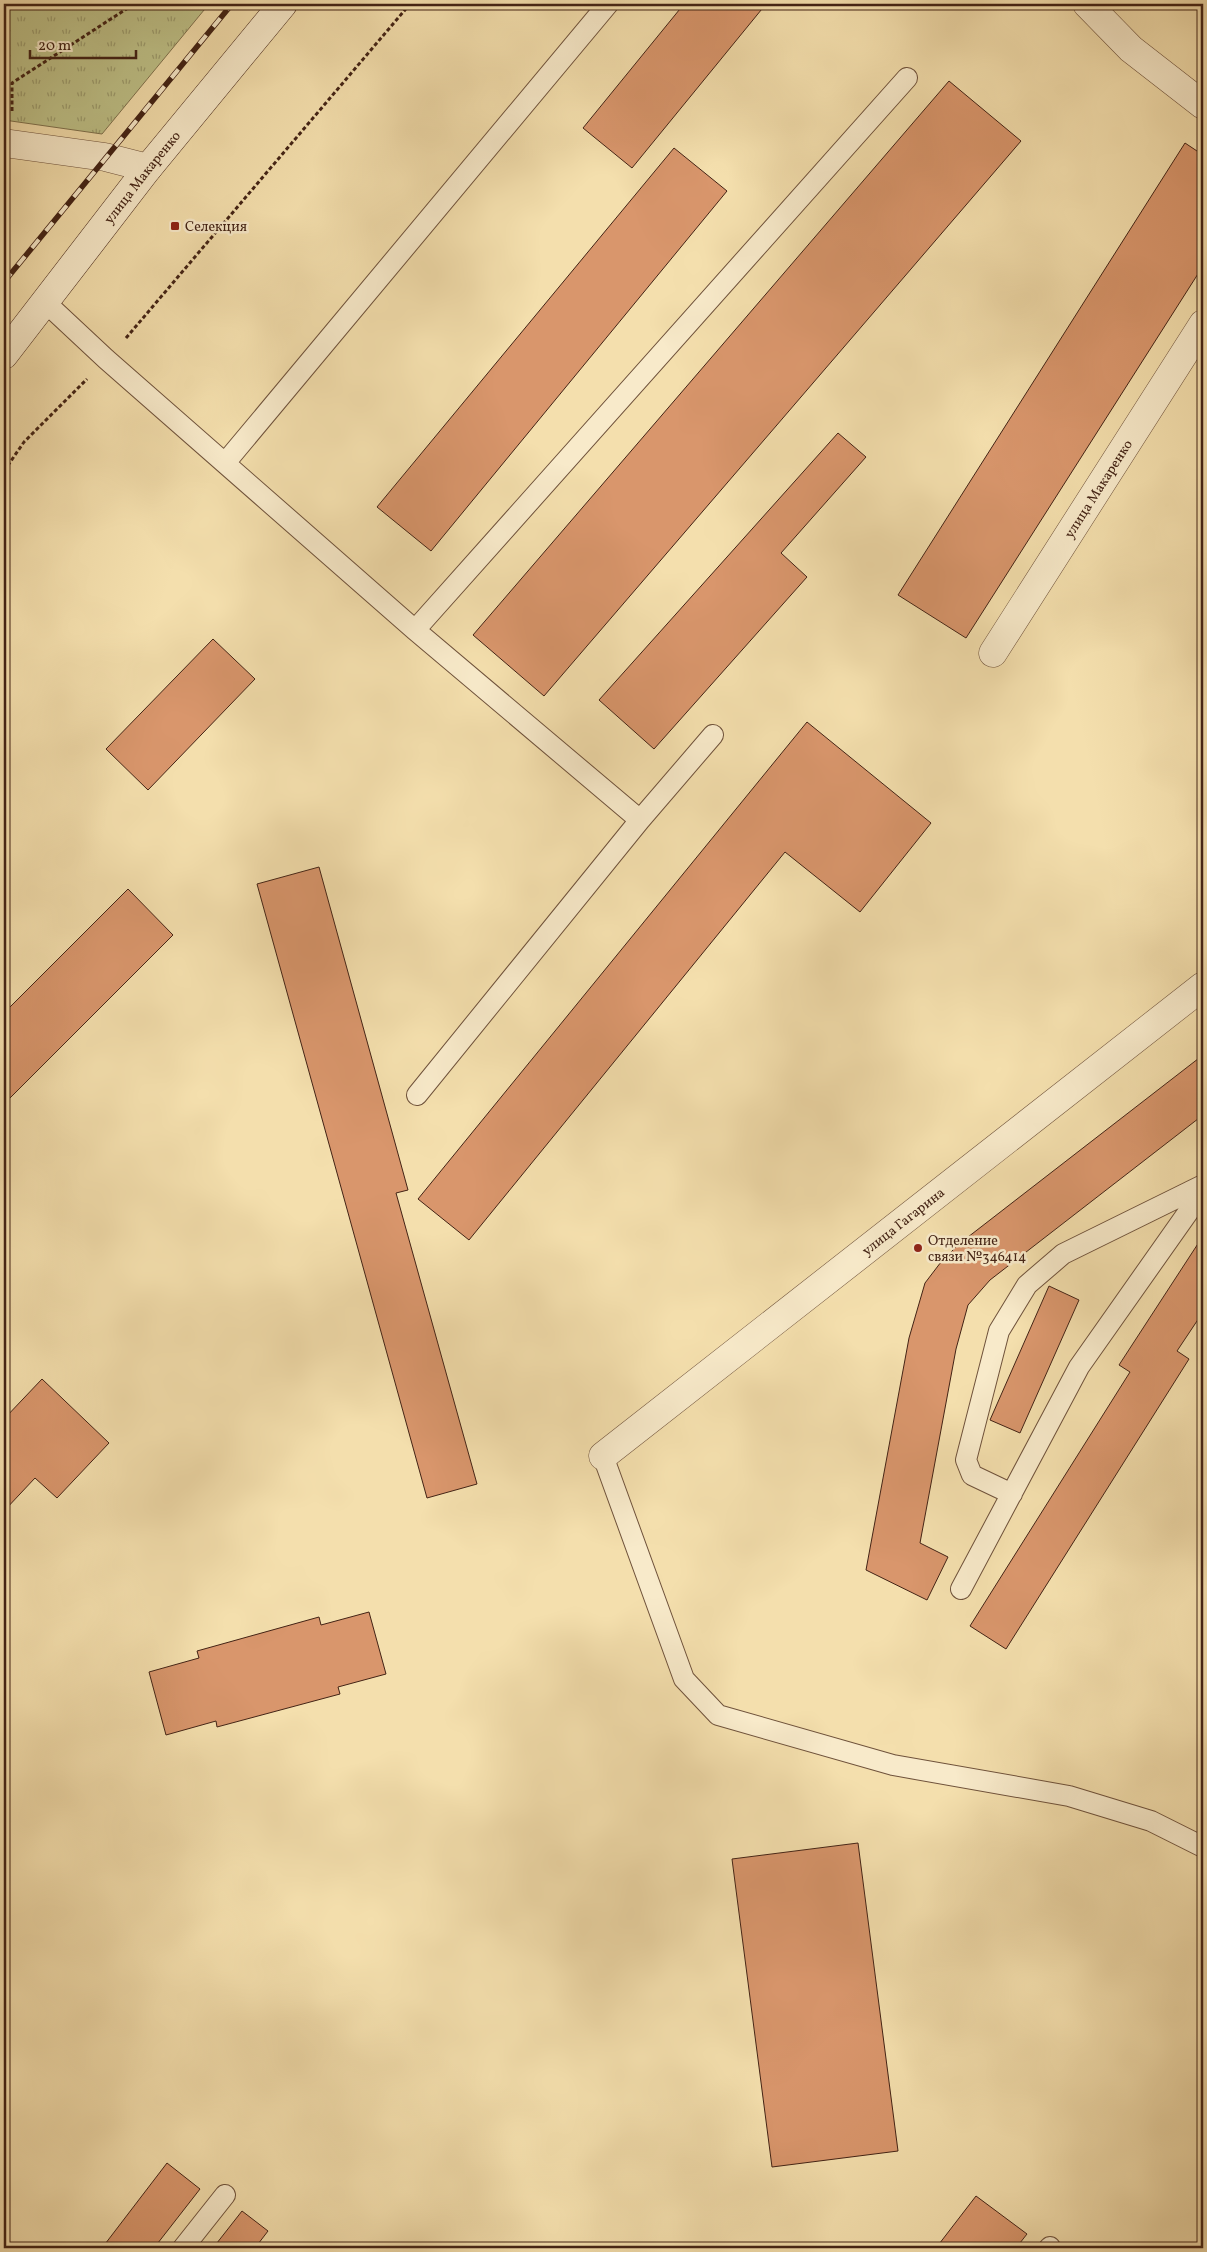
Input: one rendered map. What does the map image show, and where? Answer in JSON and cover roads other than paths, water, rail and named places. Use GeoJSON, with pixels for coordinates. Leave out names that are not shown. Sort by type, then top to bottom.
{"type":"FeatureCollection","features":[{"type":"Feature","properties":{"kind":"street","name":"улица Макаренко"},"geometry":{"type":"LineString","coordinates":[[4,355],[148,168],[283,4]]}},
{"type":"Feature","properties":{"kind":"street"},"geometry":{"type":"LineString","coordinates":[[1087,4],[1131,49],[1203,105]]}},
{"type":"Feature","properties":{"kind":"street"},"geometry":{"type":"LineString","coordinates":[[8,144],[105,157],[148,168]]}},
{"type":"Feature","properties":{"kind":"street","name":"улица Макаренко"},"geometry":{"type":"LineString","coordinates":[[993,653],[1203,324]]}},
{"type":"Feature","properties":{"kind":"street","name":"улица Гагарина"},"geometry":{"type":"LineString","coordinates":[[603,1456],[1203,986]]}},
{"type":"Feature","properties":{"kind":"lane"},"geometry":{"type":"LineString","coordinates":[[225,463],[608,4]]}},
{"type":"Feature","properties":{"kind":"lane"},"geometry":{"type":"LineString","coordinates":[[415,630],[907,78]]}},
{"type":"Feature","properties":{"kind":"lane"},"geometry":{"type":"LineString","coordinates":[[45,302],[106,359],[415,630],[640,820]]}},
{"type":"Feature","properties":{"kind":"lane"},"geometry":{"type":"LineString","coordinates":[[417,1095],[640,820],[713,735]]}},
{"type":"Feature","properties":{"kind":"lane"},"geometry":{"type":"LineString","coordinates":[[1012,1494],[972,1475],[966,1460],[1000,1331],[1027,1285],[1064,1254],[1203,1185]]}},
{"type":"Feature","properties":{"kind":"lane"},"geometry":{"type":"LineString","coordinates":[[961,1589],[1079,1366],[1203,1191]]}},
{"type":"Feature","properties":{"kind":"lane"},"geometry":{"type":"LineString","coordinates":[[603,1456],[684,1679],[718,1714],[893,1765],[1069,1796],[1151,1821],[1203,1847]]}},
{"type":"Feature","properties":{"kind":"lane"},"geometry":{"type":"LineString","coordinates":[[184,2248],[225,2195]]}},
{"type":"Feature","properties":{"kind":"railway"},"geometry":{"type":"LineString","coordinates":[[4,282],[232,4]]}},
{"type":"Feature","properties":{"kind":"place","name":"Селекция"},"geometry":{"type":"Point","coordinates":[175,226]}},
{"type":"Feature","properties":{"kind":"place","name":"Отделение связи №346414"},"geometry":{"type":"Point","coordinates":[918,1248]}}]}
